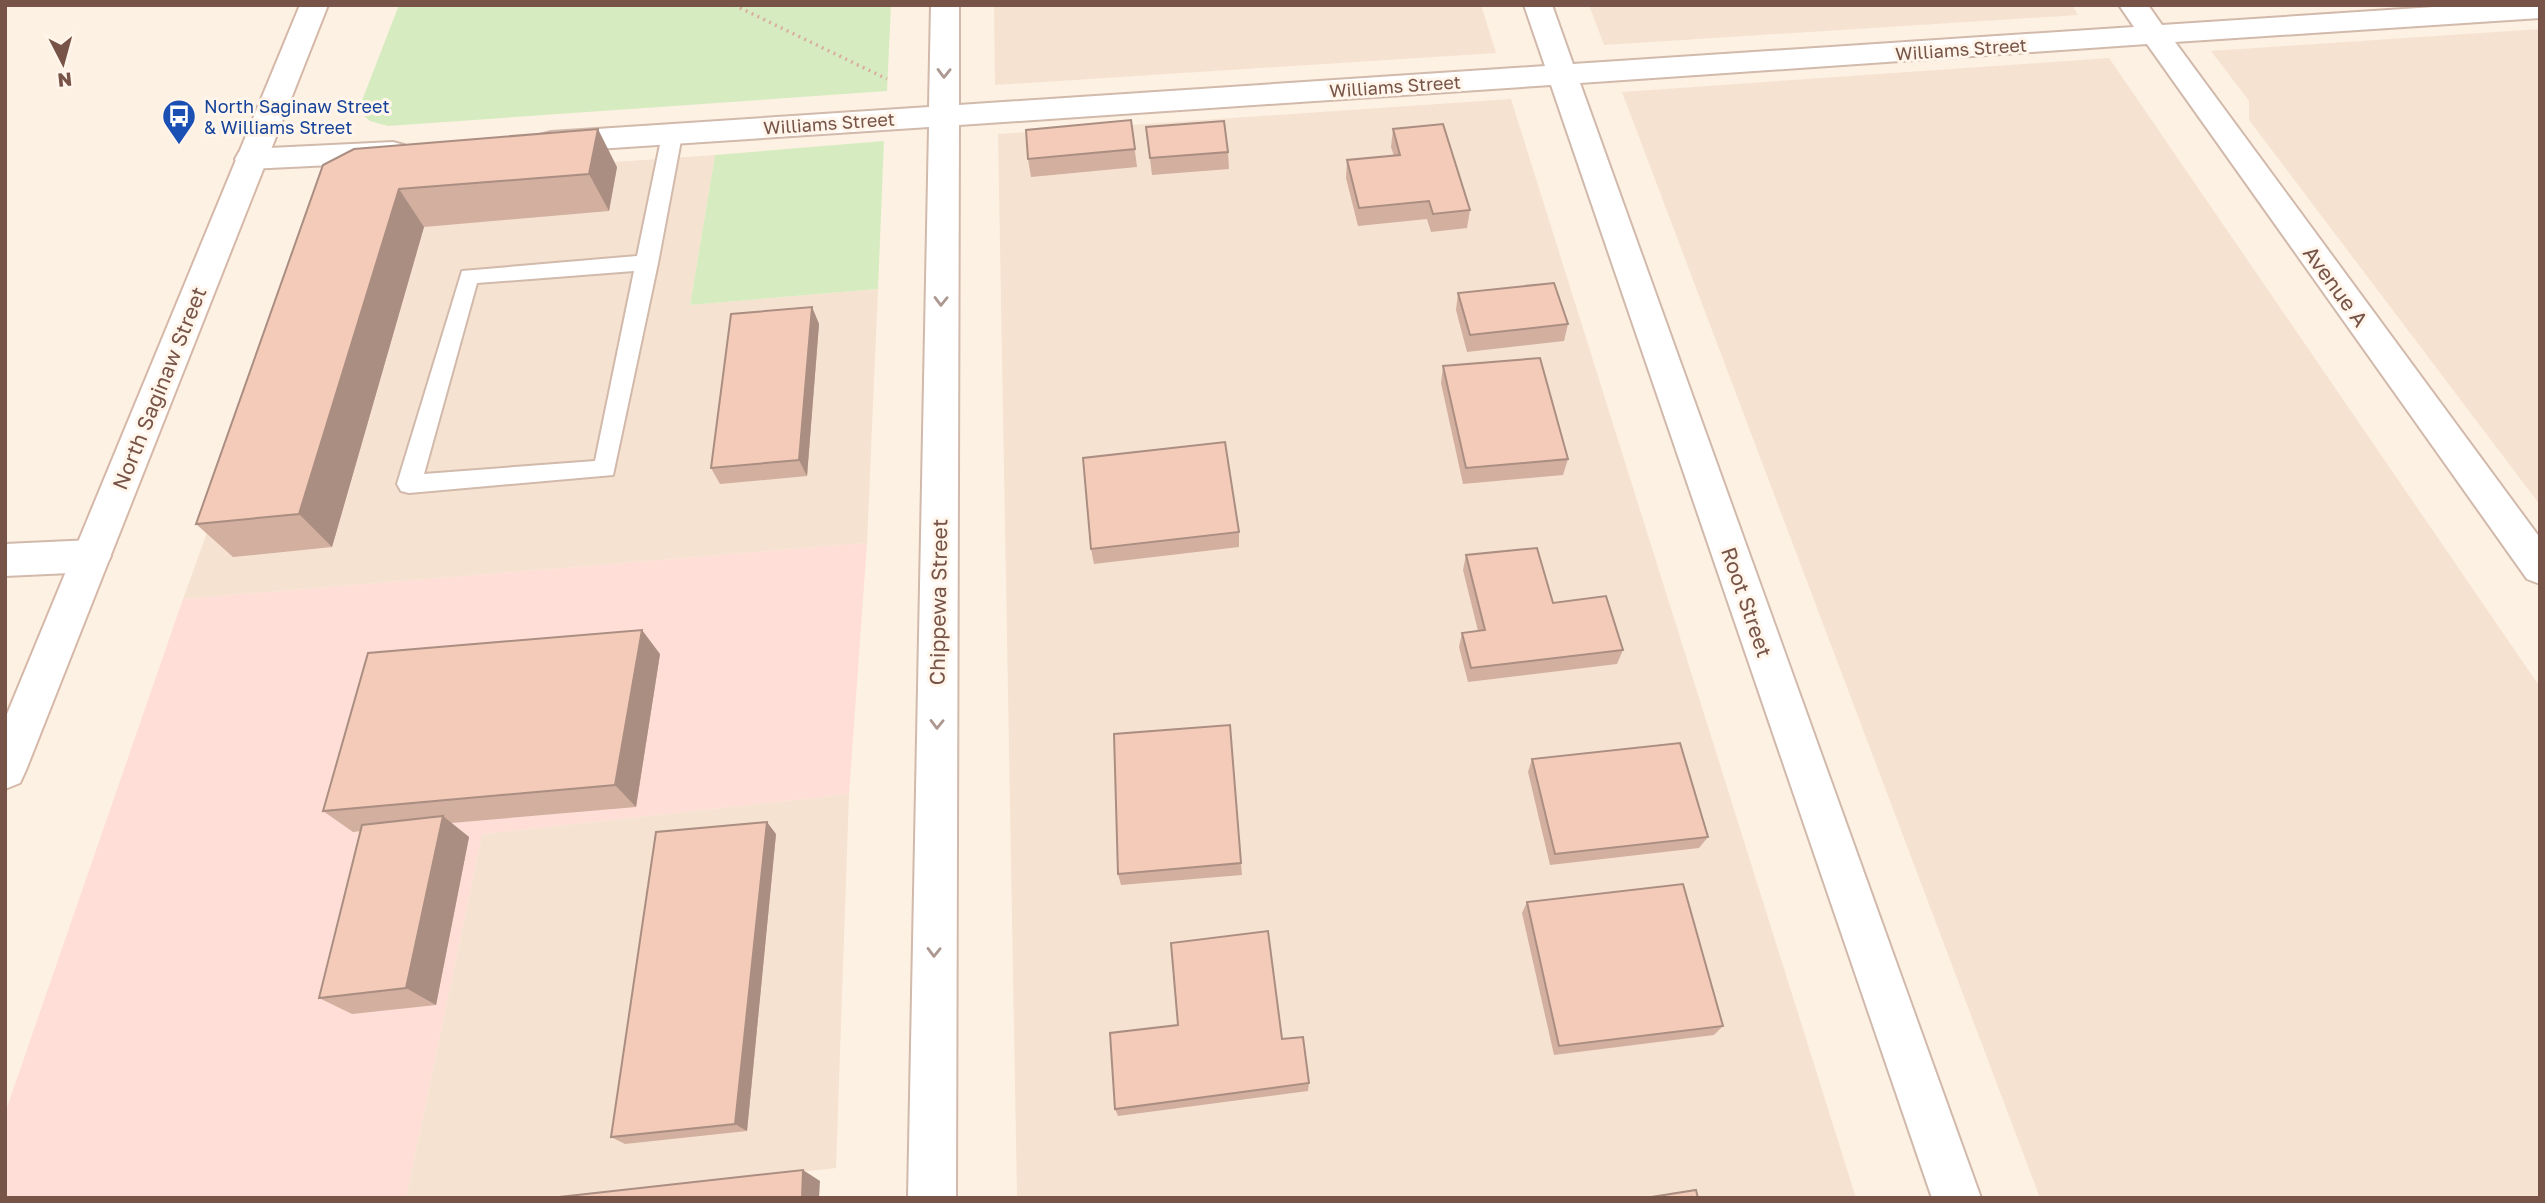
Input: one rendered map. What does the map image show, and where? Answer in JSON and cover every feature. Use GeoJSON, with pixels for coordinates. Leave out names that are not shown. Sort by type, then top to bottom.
{"type":"FeatureCollection","features":[{"type":"Feature","properties":{"kind":"street","name":"North Saginaw Street"},"geometry":{"type":"LineString","coordinates":[[5,770],[314,5]]}},
{"type":"Feature","properties":{"kind":"street","name":"Chippewa Street"},"geometry":{"type":"LineString","coordinates":[[932,1198],[944,5]]}},
{"type":"Feature","properties":{"kind":"street","name":"Root Street"},"geometry":{"type":"LineString","coordinates":[[1538,5],[1957,1198]]}},
{"type":"Feature","properties":{"kind":"street","name":"Avenue A"},"geometry":{"type":"LineString","coordinates":[[2133,5],[2540,568]]}},
{"type":"Feature","properties":{"kind":"street","name":"Williams Street"},"geometry":{"type":"LineString","coordinates":[[522,144],[2540,9]]}},
{"type":"Feature","properties":{"kind":"street"},"geometry":{"type":"LineString","coordinates":[[250,159],[414,151]]}},
{"type":"Feature","properties":{"kind":"street"},"geometry":{"type":"LineString","coordinates":[[5,560],[92,556]]}},
{"type":"Feature","properties":{"kind":"lane"},"geometry":{"type":"LineString","coordinates":[[648,263],[469,276],[409,484],[605,469],[648,263],[672,135]]}},
{"type":"Feature","properties":{"kind":"path"},"geometry":{"type":"LineString","coordinates":[[734,5],[897,84]]}},
{"type":"Feature","properties":{"kind":"shaded area"},"geometry":{"type":"Polygon","coordinates":[[[994,5],[1481,5],[1496,53],[995,85],[994,5]]]}},
{"type":"Feature","properties":{"kind":"shaded area"},"geometry":{"type":"Polygon","coordinates":[[[1589,5],[2072,5],[2078,15],[1604,45],[1589,5]]]}},
{"type":"Feature","properties":{"kind":"shaded area"},"geometry":{"type":"Polygon","coordinates":[[[2540,29],[2540,505],[2249,120],[2249,101],[2211,51],[2540,29]]]}},
{"type":"Feature","properties":{"kind":"shaded area"},"geometry":{"type":"Polygon","coordinates":[[[2109,58],[2540,687],[2540,1198],[2040,1198],[1622,92],[2109,58]]]}},
{"type":"Feature","properties":{"kind":"shaded area"},"geometry":{"type":"Polygon","coordinates":[[[1511,99],[1856,1198],[1017,1198],[998,134],[1511,99]]]}},
{"type":"Feature","properties":{"kind":"shaded area"},"geometry":{"type":"Polygon","coordinates":[[[715,155],[690,305],[878,289],[867,543],[183,599],[320,220],[372,179],[715,155]]]}},
{"type":"Feature","properties":{"kind":"shaded area"},"geometry":{"type":"Polygon","coordinates":[[[867,543],[849,794],[482,834],[406,1198],[5,1198],[5,1113],[183,599],[867,543]]]}},
{"type":"Feature","properties":{"kind":"shaded area"},"geometry":{"type":"Polygon","coordinates":[[[849,794],[836,1168],[574,1198],[406,1198],[482,834],[849,794]]]}},
{"type":"Feature","properties":{"kind":"green space"},"geometry":{"type":"Polygon","coordinates":[[[399,5],[891,5],[887,91],[388,126],[370,121],[362,114],[361,103],[399,5]]]}},
{"type":"Feature","properties":{"kind":"green space"},"geometry":{"type":"Polygon","coordinates":[[[884,141],[878,289],[690,305],[715,155],[884,141]]]}},
{"type":"Feature","properties":{"kind":"building"},"geometry":{"type":"Polygon","coordinates":[[[1131,120],[1135,149],[1028,159],[1026,130],[1131,120]]]}},
{"type":"Feature","properties":{"kind":"building"},"geometry":{"type":"Polygon","coordinates":[[[1224,121],[1228,152],[1150,158],[1146,127],[1224,121]]]}},
{"type":"Feature","properties":{"kind":"building"},"geometry":{"type":"Polygon","coordinates":[[[1443,124],[1470,210],[1433,214],[1429,201],[1359,208],[1347,160],[1400,155],[1393,129],[1443,124]]]}},
{"type":"Feature","properties":{"kind":"building"},"geometry":{"type":"Polygon","coordinates":[[[598,129],[589,174],[399,189],[299,514],[196,524],[323,165],[354,149],[598,129]]]}},
{"type":"Feature","properties":{"kind":"building"},"geometry":{"type":"Polygon","coordinates":[[[1554,283],[1568,324],[1470,335],[1458,293],[1554,283]]]}},
{"type":"Feature","properties":{"kind":"building"},"geometry":{"type":"Polygon","coordinates":[[[812,307],[799,460],[711,468],[731,314],[812,307]]]}},
{"type":"Feature","properties":{"kind":"building"},"geometry":{"type":"Polygon","coordinates":[[[1540,358],[1568,459],[1466,468],[1443,366],[1540,358]]]}},
{"type":"Feature","properties":{"kind":"building"},"geometry":{"type":"Polygon","coordinates":[[[1225,442],[1239,532],[1091,549],[1083,458],[1225,442]]]}},
{"type":"Feature","properties":{"kind":"building"},"geometry":{"type":"Polygon","coordinates":[[[1537,548],[1553,603],[1606,596],[1623,650],[1471,668],[1462,633],[1485,630],[1466,555],[1537,548]]]}},
{"type":"Feature","properties":{"kind":"building"},"geometry":{"type":"Polygon","coordinates":[[[642,630],[615,785],[323,811],[368,653],[642,630]]]}},
{"type":"Feature","properties":{"kind":"building"},"geometry":{"type":"Polygon","coordinates":[[[1230,725],[1241,863],[1118,874],[1114,734],[1230,725]]]}},
{"type":"Feature","properties":{"kind":"building"},"geometry":{"type":"Polygon","coordinates":[[[1680,743],[1708,837],[1555,854],[1532,759],[1680,743]]]}},
{"type":"Feature","properties":{"kind":"building"},"geometry":{"type":"Polygon","coordinates":[[[443,816],[406,988],[319,998],[362,825],[443,816]]]}},
{"type":"Feature","properties":{"kind":"building"},"geometry":{"type":"Polygon","coordinates":[[[767,822],[735,1124],[611,1137],[656,832],[767,822]]]}},
{"type":"Feature","properties":{"kind":"building"},"geometry":{"type":"Polygon","coordinates":[[[1683,884],[1723,1026],[1559,1046],[1527,902],[1683,884]]]}},
{"type":"Feature","properties":{"kind":"building"},"geometry":{"type":"Polygon","coordinates":[[[1268,931],[1282,1039],[1303,1037],[1309,1083],[1115,1109],[1110,1033],[1178,1025],[1171,943],[1268,931]]]}},
{"type":"Feature","properties":{"kind":"building"},"geometry":{"type":"Polygon","coordinates":[[[803,1170],[802,1198],[550,1198],[803,1170]]]}},
{"type":"Feature","properties":{"kind":"building"},"geometry":{"type":"Polygon","coordinates":[[[1696,1190],[1698,1198],[1645,1198],[1696,1190]]]}},
{"type":"Feature","properties":{"kind":"place","name":"North Saginaw Street & Williams Street"},"geometry":{"type":"Point","coordinates":[179,146]}}]}
